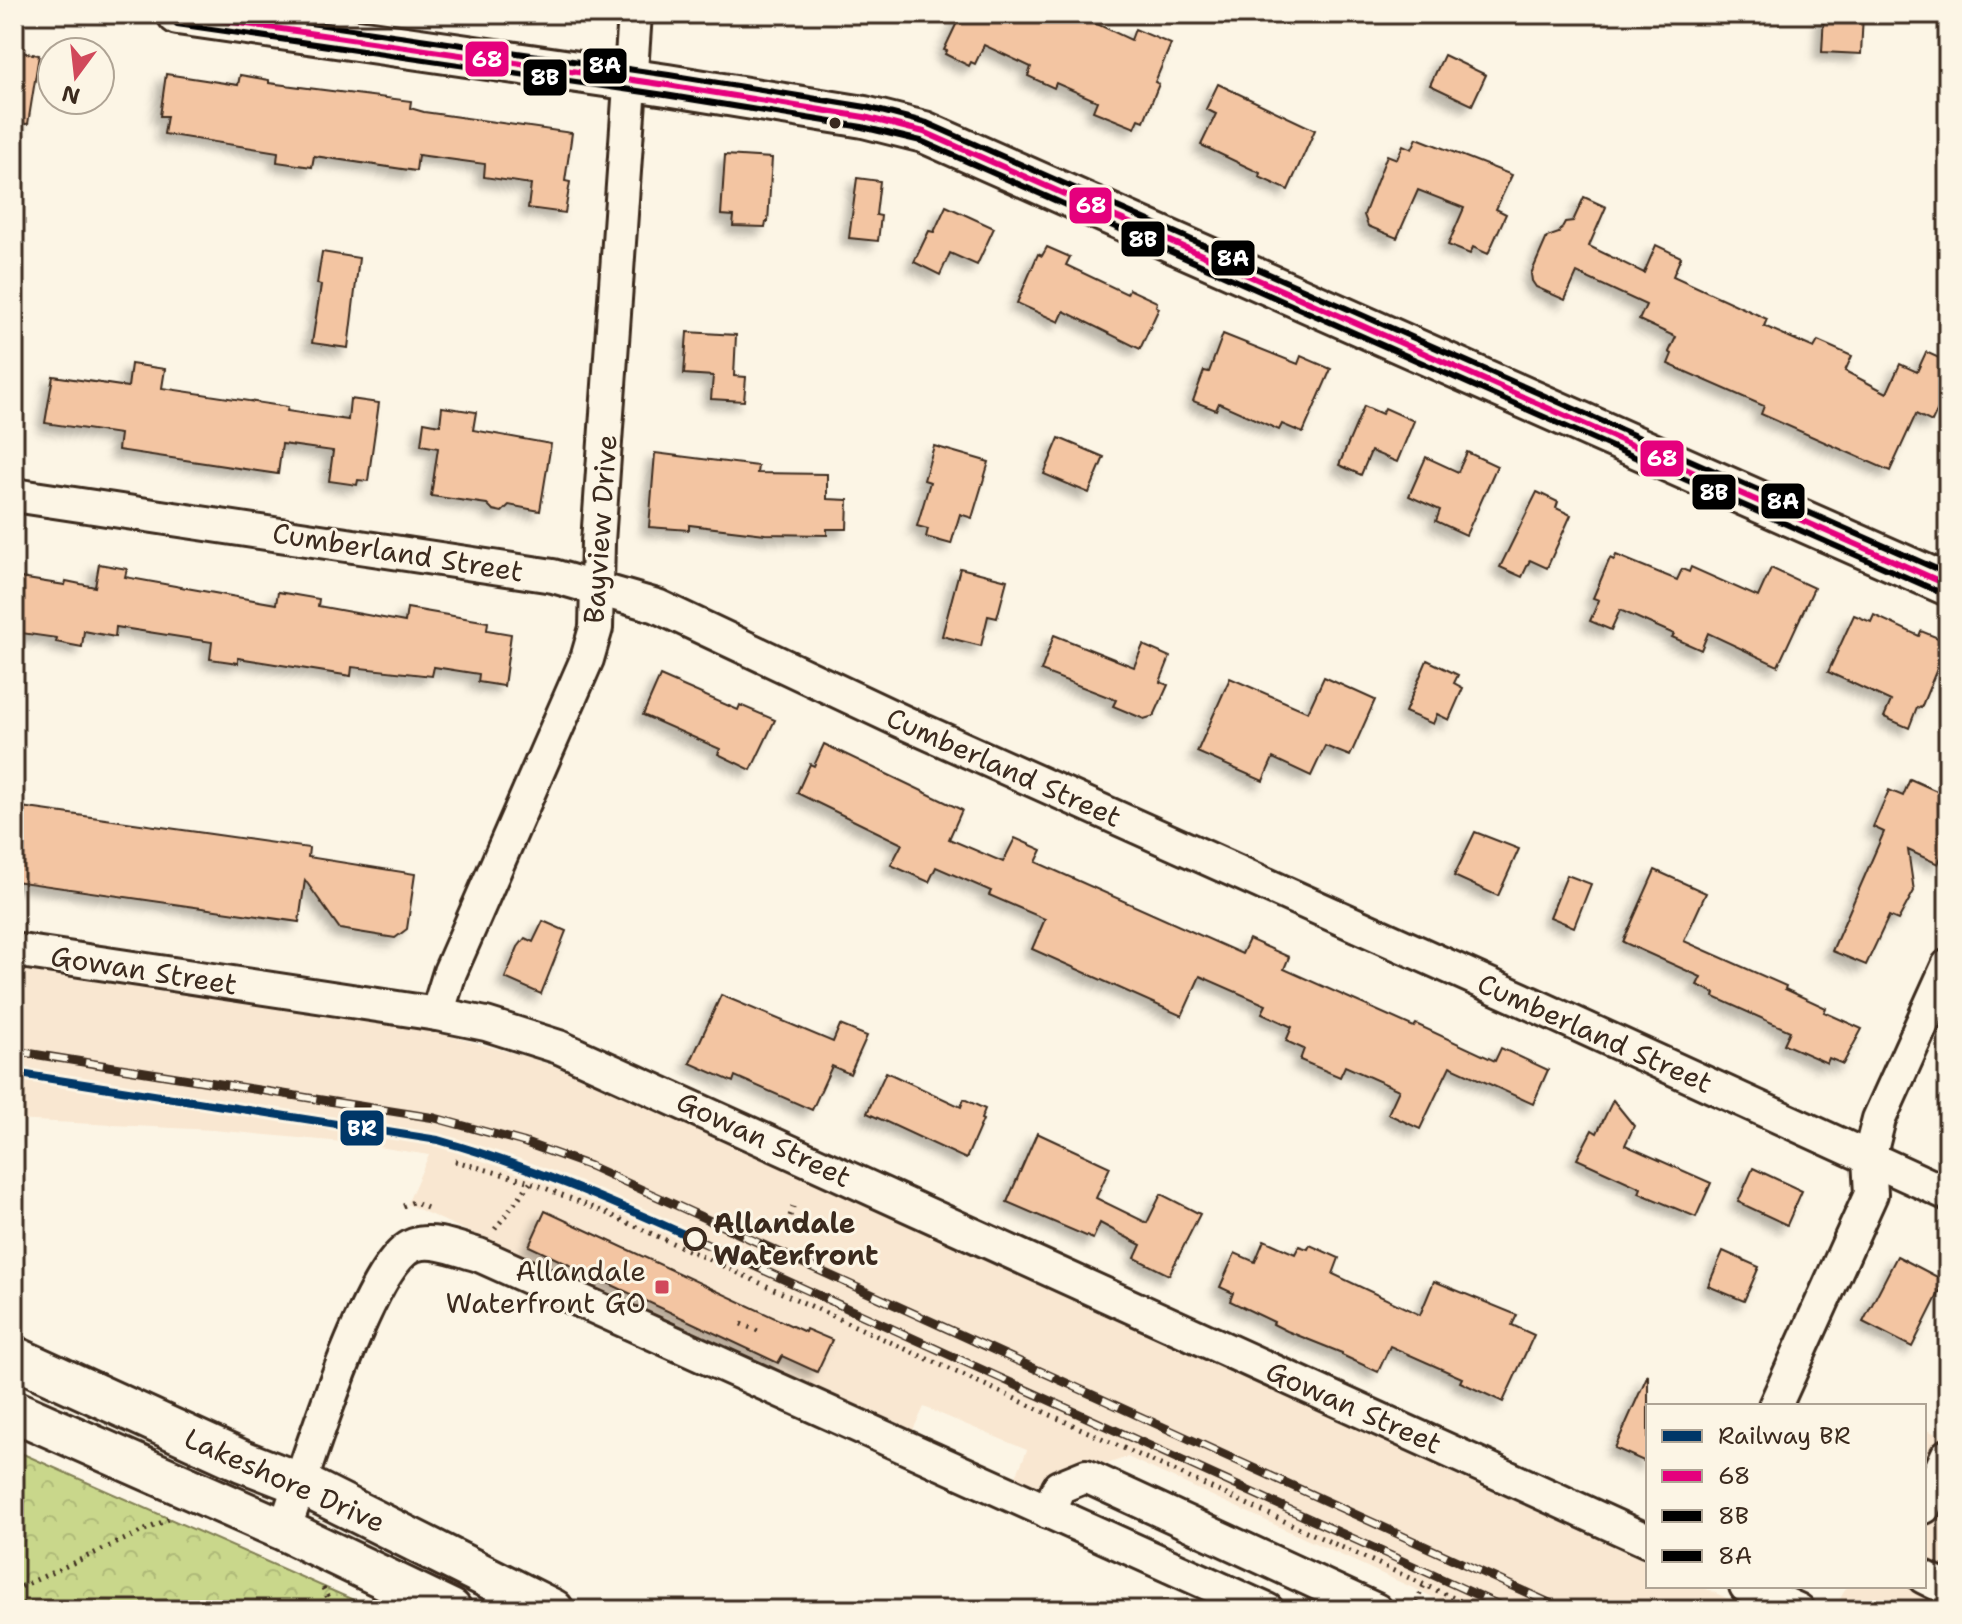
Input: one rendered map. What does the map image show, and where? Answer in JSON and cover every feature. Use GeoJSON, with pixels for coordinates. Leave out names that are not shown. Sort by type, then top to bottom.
{"type":"FeatureCollection","features":[{"type":"Feature","properties":{"kind":"main road"},"geometry":{"type":"LineString","coordinates":[[178,14],[629,79],[864,117],[924,132],[1948,585]]}},
{"type":"Feature","properties":{"kind":"main road","name":"Lakeshore Drive"},"geometry":{"type":"LineString","coordinates":[[14,1357],[242,1461],[301,1484],[553,1610]]}},
{"type":"Feature","properties":{"kind":"main road","name":"Lakeshore Drive"},"geometry":{"type":"LineString","coordinates":[[14,1411],[284,1530],[451,1610]]}},
{"type":"Feature","properties":{"kind":"street","name":"Bayview Drive"},"geometry":{"type":"LineString","coordinates":[[437,1014],[450,972],[578,683],[596,628],[635,14]]}},
{"type":"Feature","properties":{"kind":"street","name":"Cumberland Street"},"geometry":{"type":"LineString","coordinates":[[14,495],[553,576],[657,606],[901,721],[1948,1194]]}},
{"type":"Feature","properties":{"kind":"street","name":"Gowan Street"},"geometry":{"type":"LineString","coordinates":[[14,950],[437,1014],[522,1035],[600,1065],[1646,1540]]}},
{"type":"Feature","properties":{"kind":"street"},"geometry":{"type":"LineString","coordinates":[[1776,1404],[1871,1194],[1869,1158],[1879,1119],[1948,966]]}},
{"type":"Feature","properties":{"kind":"street"},"geometry":{"type":"LineString","coordinates":[[284,1530],[314,1441],[379,1282],[398,1257],[412,1246],[432,1243],[479,1255],[1267,1610]]}},
{"type":"Feature","properties":{"kind":"street"},"geometry":{"type":"LineString","coordinates":[[1926,1503],[1947,1456]]}},
{"type":"Feature","properties":{"kind":"street"},"geometry":{"type":"LineString","coordinates":[[1048,1512],[1059,1487],[1086,1476],[1376,1610]]}},
{"type":"Feature","properties":{"kind":"street"},"geometry":{"type":"LineString","coordinates":[[1926,1578],[1948,1589]]}},
{"type":"Feature","properties":{"kind":"street"},"geometry":{"type":"LineString","coordinates":[[1750,1588],[1798,1610]]}},
{"type":"Feature","properties":{"kind":"path"},"geometry":{"type":"LineString","coordinates":[[455,1161],[530,1182],[604,1212],[1480,1610]]}},
{"type":"Feature","properties":{"kind":"path"},"geometry":{"type":"LineString","coordinates":[[491,1235],[530,1182]]}},
{"type":"Feature","properties":{"kind":"path"},"geometry":{"type":"LineString","coordinates":[[790,1216],[794,1204]]}},
{"type":"Feature","properties":{"kind":"path"},"geometry":{"type":"LineString","coordinates":[[785,1225],[808,1235]]}},
{"type":"Feature","properties":{"kind":"path"},"geometry":{"type":"LineString","coordinates":[[741,1324],[763,1333]]}},
{"type":"Feature","properties":{"kind":"path"},"geometry":{"type":"LineString","coordinates":[[14,1590],[179,1514]]}},
{"type":"Feature","properties":{"kind":"path"},"geometry":{"type":"LineString","coordinates":[[325,1576],[322,1586],[334,1610]]}},
{"type":"Feature","properties":{"kind":"path"},"geometry":{"type":"LineString","coordinates":[[1413,1610],[1424,1585]]}},
{"type":"Feature","properties":{"kind":"path"},"geometry":{"type":"LineString","coordinates":[[14,1601],[47,1610]]}},
{"type":"Feature","properties":{"kind":"shaded area"},"geometry":{"type":"Polygon","coordinates":[[[14,969],[439,1033],[531,1058],[591,1080],[1646,1561],[1646,1588],[1704,1588],[1753,1610],[1461,1610],[1127,1457],[1046,1486],[1015,1479],[1027,1450],[924,1407],[912,1432],[407,1204],[429,1155],[353,1143],[213,1130],[14,1120],[14,969]]]}},
{"type":"Feature","properties":{"kind":"shaded area"},"geometry":{"type":"Polygon","coordinates":[[[1926,1432],[1948,1439],[1948,1610],[1865,1610],[1840,1599],[1846,1588],[1926,1588],[1926,1432]]]}},
{"type":"Feature","properties":{"kind":"green space"},"geometry":{"type":"Polygon","coordinates":[[[14,1450],[376,1610],[14,1610],[14,1450]]]}},
{"type":"Feature","properties":{"kind":"building"},"geometry":{"type":"Polygon","coordinates":[[[961,14],[1030,14],[1043,20],[1046,14],[1076,14],[1131,40],[1135,29],[1171,44],[1155,82],[1159,84],[1144,121],[1139,119],[1135,128],[1093,111],[1097,101],[1056,83],[1054,88],[1028,76],[1031,67],[984,45],[975,64],[971,62],[969,66],[945,54],[947,51],[944,50],[961,14]]]}},
{"type":"Feature","properties":{"kind":"building"},"geometry":{"type":"Polygon","coordinates":[[[1824,14],[1863,14],[1861,54],[1822,52],[1824,14]]]}},
{"type":"Feature","properties":{"kind":"building"},"geometry":{"type":"Polygon","coordinates":[[[14,51],[36,55],[36,74],[28,124],[14,123],[14,51]]]}},
{"type":"Feature","properties":{"kind":"building"},"geometry":{"type":"Polygon","coordinates":[[[1444,55],[1486,75],[1472,105],[1430,85],[1444,55]]]}},
{"type":"Feature","properties":{"kind":"building"},"geometry":{"type":"Polygon","coordinates":[[[166,74],[238,85],[240,75],[269,80],[269,83],[411,101],[410,108],[424,112],[572,133],[565,181],[570,182],[565,213],[528,208],[531,184],[484,177],[485,164],[418,155],[416,171],[314,156],[312,167],[277,162],[278,152],[164,134],[167,116],[160,116],[166,74]]]}},
{"type":"Feature","properties":{"kind":"building"},"geometry":{"type":"Polygon","coordinates":[[[1218,84],[1315,130],[1288,190],[1201,145],[1216,114],[1206,109],[1218,84]]]}},
{"type":"Feature","properties":{"kind":"building"},"geometry":{"type":"Polygon","coordinates":[[[1417,138],[1512,175],[1496,209],[1506,214],[1488,254],[1473,247],[1470,254],[1448,245],[1464,208],[1418,190],[1397,238],[1368,226],[1364,215],[1387,155],[1397,159],[1403,145],[1412,149],[1417,138]]]}},
{"type":"Feature","properties":{"kind":"building"},"geometry":{"type":"Polygon","coordinates":[[[725,155],[772,158],[768,222],[765,227],[733,226],[734,216],[721,215],[725,155]]]}},
{"type":"Feature","properties":{"kind":"building"},"geometry":{"type":"Polygon","coordinates":[[[857,178],[880,181],[876,215],[881,216],[878,241],[849,238],[857,178]]]}},
{"type":"Feature","properties":{"kind":"building"},"geometry":{"type":"Polygon","coordinates":[[[1584,197],[1606,207],[1589,246],[1644,273],[1656,245],[1681,257],[1673,276],[1767,319],[1764,326],[1814,348],[1818,341],[1852,356],[1845,371],[1887,393],[1900,364],[1917,372],[1926,352],[1948,362],[1948,387],[1932,422],[1916,414],[1890,471],[1761,414],[1764,406],[1668,364],[1672,354],[1669,352],[1676,337],[1639,320],[1646,305],[1577,273],[1565,300],[1536,287],[1531,274],[1547,237],[1559,233],[1565,222],[1573,221],[1584,197]]]}},
{"type":"Feature","properties":{"kind":"building"},"geometry":{"type":"Polygon","coordinates":[[[946,206],[994,228],[977,265],[950,253],[940,275],[914,262],[929,231],[934,232],[946,206]]]}},
{"type":"Feature","properties":{"kind":"building"},"geometry":{"type":"Polygon","coordinates":[[[1047,247],[1070,257],[1066,265],[1127,294],[1129,289],[1157,302],[1159,308],[1140,349],[1064,311],[1059,322],[1017,303],[1038,254],[1042,256],[1047,247]]]}},
{"type":"Feature","properties":{"kind":"building"},"geometry":{"type":"Polygon","coordinates":[[[322,252],[359,258],[348,348],[312,343],[321,285],[317,284],[322,252]]]}},
{"type":"Feature","properties":{"kind":"building"},"geometry":{"type":"Polygon","coordinates":[[[687,332],[736,335],[734,376],[746,377],[744,401],[711,399],[713,376],[684,374],[687,332]]]}},
{"type":"Feature","properties":{"kind":"building"},"geometry":{"type":"Polygon","coordinates":[[[1223,334],[1298,364],[1301,356],[1331,369],[1303,433],[1282,424],[1279,430],[1219,403],[1216,410],[1193,401],[1204,371],[1209,372],[1223,334]]]}},
{"type":"Feature","properties":{"kind":"building"},"geometry":{"type":"Polygon","coordinates":[[[131,364],[165,369],[162,388],[288,407],[287,411],[348,420],[350,399],[379,403],[368,481],[358,480],[357,485],[329,481],[333,451],[282,444],[278,474],[118,450],[120,434],[45,423],[53,376],[128,387],[131,364]]]}},
{"type":"Feature","properties":{"kind":"building"},"geometry":{"type":"Polygon","coordinates":[[[1364,406],[1382,414],[1385,408],[1414,421],[1397,462],[1371,451],[1361,475],[1339,465],[1364,406]]]}},
{"type":"Feature","properties":{"kind":"building"},"geometry":{"type":"Polygon","coordinates":[[[442,407],[476,412],[473,430],[551,444],[540,511],[509,505],[502,512],[493,510],[487,504],[431,496],[438,448],[421,445],[424,422],[440,425],[442,407]]]}},
{"type":"Feature","properties":{"kind":"building"},"geometry":{"type":"Polygon","coordinates":[[[1059,438],[1104,457],[1089,493],[1044,474],[1059,438]]]}},
{"type":"Feature","properties":{"kind":"building"},"geometry":{"type":"Polygon","coordinates":[[[934,446],[989,462],[972,518],[960,514],[951,544],[926,537],[928,529],[917,526],[930,482],[924,480],[934,446]]]}},
{"type":"Feature","properties":{"kind":"building"},"geometry":{"type":"Polygon","coordinates":[[[1467,452],[1497,466],[1466,535],[1436,521],[1440,510],[1409,496],[1426,457],[1458,472],[1467,452]]]}},
{"type":"Feature","properties":{"kind":"building"},"geometry":{"type":"Polygon","coordinates":[[[655,453],[758,466],[757,473],[827,474],[827,499],[848,500],[847,529],[827,529],[827,535],[765,534],[689,525],[689,530],[649,527],[655,453]]]}},
{"type":"Feature","properties":{"kind":"building"},"geometry":{"type":"Polygon","coordinates":[[[1537,492],[1558,502],[1556,508],[1571,515],[1547,568],[1530,560],[1522,577],[1500,567],[1537,492]]]}},
{"type":"Feature","properties":{"kind":"building"},"geometry":{"type":"Polygon","coordinates":[[[1616,555],[1677,580],[1682,569],[1689,572],[1691,567],[1758,597],[1771,568],[1814,588],[1778,666],[1708,633],[1701,650],[1620,610],[1611,630],[1590,621],[1599,600],[1593,598],[1610,558],[1614,560],[1616,555]]]}},
{"type":"Feature","properties":{"kind":"building"},"geometry":{"type":"Polygon","coordinates":[[[99,564],[127,569],[125,577],[276,604],[278,592],[319,599],[318,606],[405,622],[407,608],[488,622],[487,630],[511,634],[504,686],[478,682],[479,674],[434,667],[432,676],[352,667],[351,676],[238,658],[238,663],[210,659],[212,642],[116,627],[115,637],[84,631],[82,647],[56,642],[57,638],[14,632],[14,577],[65,585],[66,581],[95,587],[99,564]]]}},
{"type":"Feature","properties":{"kind":"building"},"geometry":{"type":"Polygon","coordinates":[[[960,568],[1007,580],[997,618],[988,616],[981,646],[942,636],[960,568]]]}},
{"type":"Feature","properties":{"kind":"building"},"geometry":{"type":"Polygon","coordinates":[[[1854,615],[1871,622],[1874,615],[1919,636],[1921,631],[1948,642],[1921,708],[1917,707],[1909,728],[1884,717],[1891,701],[1828,672],[1854,615]]]}},
{"type":"Feature","properties":{"kind":"building"},"geometry":{"type":"Polygon","coordinates":[[[1054,635],[1134,667],[1143,645],[1170,657],[1160,682],[1168,685],[1154,716],[1144,719],[1113,706],[1116,700],[1041,671],[1054,635]]]}},
{"type":"Feature","properties":{"kind":"building"},"geometry":{"type":"Polygon","coordinates":[[[1427,660],[1458,675],[1454,683],[1463,688],[1449,720],[1437,714],[1433,724],[1405,712],[1427,660]]]}},
{"type":"Feature","properties":{"kind":"building"},"geometry":{"type":"Polygon","coordinates":[[[660,676],[738,710],[740,705],[775,720],[751,770],[718,754],[720,749],[643,715],[660,676]]]}},
{"type":"Feature","properties":{"kind":"building"},"geometry":{"type":"Polygon","coordinates":[[[1324,677],[1375,700],[1350,756],[1325,746],[1311,776],[1273,758],[1263,781],[1197,752],[1230,678],[1308,712],[1324,677]]]}},
{"type":"Feature","properties":{"kind":"building"},"geometry":{"type":"Polygon","coordinates":[[[824,744],[962,810],[949,839],[1003,862],[1015,838],[1042,850],[1036,862],[1242,954],[1249,939],[1289,957],[1284,969],[1414,1027],[1416,1024],[1495,1061],[1501,1048],[1548,1070],[1533,1104],[1450,1066],[1420,1129],[1388,1114],[1399,1090],[1345,1066],[1340,1077],[1300,1060],[1304,1049],[1286,1041],[1292,1027],[1262,1013],[1266,1005],[1200,976],[1182,1016],[1032,949],[1045,919],[989,895],[991,891],[936,867],[929,882],[891,865],[902,844],[797,793],[810,764],[814,766],[824,744]]]}},
{"type":"Feature","properties":{"kind":"building"},"geometry":{"type":"Polygon","coordinates":[[[1910,779],[1948,796],[1948,841],[1938,864],[1908,850],[1914,891],[1898,920],[1889,916],[1866,965],[1832,951],[1884,832],[1873,827],[1889,790],[1903,796],[1910,779]]]}},
{"type":"Feature","properties":{"kind":"building"},"geometry":{"type":"Polygon","coordinates":[[[14,806],[309,848],[308,857],[415,874],[407,929],[395,938],[340,929],[305,880],[299,922],[14,881],[14,806]]]}},
{"type":"Feature","properties":{"kind":"building"},"geometry":{"type":"Polygon","coordinates":[[[1475,832],[1519,849],[1498,896],[1454,876],[1475,832]]]}},
{"type":"Feature","properties":{"kind":"building"},"geometry":{"type":"Polygon","coordinates":[[[1655,870],[1706,893],[1684,941],[1786,986],[1785,989],[1826,1008],[1824,1012],[1862,1029],[1843,1064],[1829,1058],[1827,1063],[1784,1044],[1790,1031],[1714,997],[1715,993],[1697,985],[1701,977],[1623,942],[1655,870]]]}},
{"type":"Feature","properties":{"kind":"building"},"geometry":{"type":"Polygon","coordinates":[[[1567,875],[1591,884],[1574,927],[1550,917],[1567,875]]]}},
{"type":"Feature","properties":{"kind":"building"},"geometry":{"type":"Polygon","coordinates":[[[543,921],[566,931],[541,994],[505,978],[518,947],[525,938],[533,942],[543,921]]]}},
{"type":"Feature","properties":{"kind":"building"},"geometry":{"type":"Polygon","coordinates":[[[721,995],[833,1042],[840,1025],[867,1036],[850,1074],[832,1066],[812,1110],[735,1076],[733,1082],[690,1063],[721,995]]]}},
{"type":"Feature","properties":{"kind":"building"},"geometry":{"type":"Polygon","coordinates":[[[886,1072],[961,1107],[964,1099],[985,1109],[966,1159],[867,1113],[886,1072]]]}},
{"type":"Feature","properties":{"kind":"building"},"geometry":{"type":"Polygon","coordinates":[[[1613,1100],[1634,1126],[1625,1145],[1711,1183],[1696,1217],[1639,1193],[1641,1188],[1577,1159],[1592,1130],[1597,1133],[1613,1100]]]}},
{"type":"Feature","properties":{"kind":"building"},"geometry":{"type":"Polygon","coordinates":[[[1037,1133],[1110,1167],[1096,1198],[1147,1223],[1161,1194],[1200,1214],[1169,1275],[1135,1258],[1141,1245],[1100,1223],[1093,1239],[1007,1202],[1037,1133]]]}},
{"type":"Feature","properties":{"kind":"building"},"geometry":{"type":"Polygon","coordinates":[[[1753,1168],[1802,1191],[1787,1225],[1738,1202],[1753,1168]]]}},
{"type":"Feature","properties":{"kind":"building","name":"Allandale Waterfront GO"},"geometry":{"type":"Polygon","coordinates":[[[545,1211],[805,1332],[806,1329],[832,1340],[817,1372],[782,1356],[778,1363],[529,1246],[545,1211]]]}},
{"type":"Feature","properties":{"kind":"building"},"geometry":{"type":"Polygon","coordinates":[[[1264,1240],[1295,1254],[1299,1246],[1308,1249],[1310,1245],[1339,1258],[1333,1274],[1420,1315],[1434,1281],[1517,1315],[1512,1325],[1534,1335],[1503,1402],[1460,1382],[1462,1378],[1390,1346],[1378,1372],[1230,1301],[1233,1293],[1220,1287],[1235,1253],[1255,1262],[1264,1240]]]}},
{"type":"Feature","properties":{"kind":"building"},"geometry":{"type":"Polygon","coordinates":[[[1723,1251],[1759,1267],[1744,1301],[1708,1286],[1723,1251]]]}},
{"type":"Feature","properties":{"kind":"building"},"geometry":{"type":"Polygon","coordinates":[[[1897,1256],[1945,1281],[1912,1347],[1863,1322],[1897,1256]]]}},
{"type":"Feature","properties":{"kind":"building"},"geometry":{"type":"Polygon","coordinates":[[[1648,1374],[1646,1462],[1615,1448],[1648,1374]]]}},
{"type":"Feature","properties":{"kind":"railway"},"geometry":{"type":"LineString","coordinates":[[14,1051],[435,1118],[523,1142],[590,1166],[1565,1610]]}},
{"type":"Feature","properties":{"kind":"railway"},"geometry":{"type":"LineString","coordinates":[[695,1239],[1510,1610]]}},
{"type":"Feature","properties":{"kind":"rail line","name":"BR"},"geometry":{"type":"LineString","coordinates":[[14,1073],[438,1140],[568,1185],[695,1239]]}},
{"type":"Feature","properties":{"kind":"transit line","name":"68"},"geometry":{"type":"LineString","coordinates":[[178,14],[667,85],[864,117],[924,132],[1948,585]]}},
{"type":"Feature","properties":{"kind":"transit line","name":"8A"},"geometry":{"type":"LineString","coordinates":[[248,14],[669,75],[866,107],[927,123],[1948,574]]}},
{"type":"Feature","properties":{"kind":"transit line","name":"8B"},"geometry":{"type":"LineString","coordinates":[[177,24],[665,95],[862,127],[921,141],[1944,594]]}},
{"type":"Feature","properties":{"kind":"place","name":"Allandale Waterfront"},"geometry":{"type":"Point","coordinates":[695,1239]}},
{"type":"Feature","properties":{"kind":"place","name":"Allandale Waterfront GO"},"geometry":{"type":"Point","coordinates":[662,1287]}}]}
